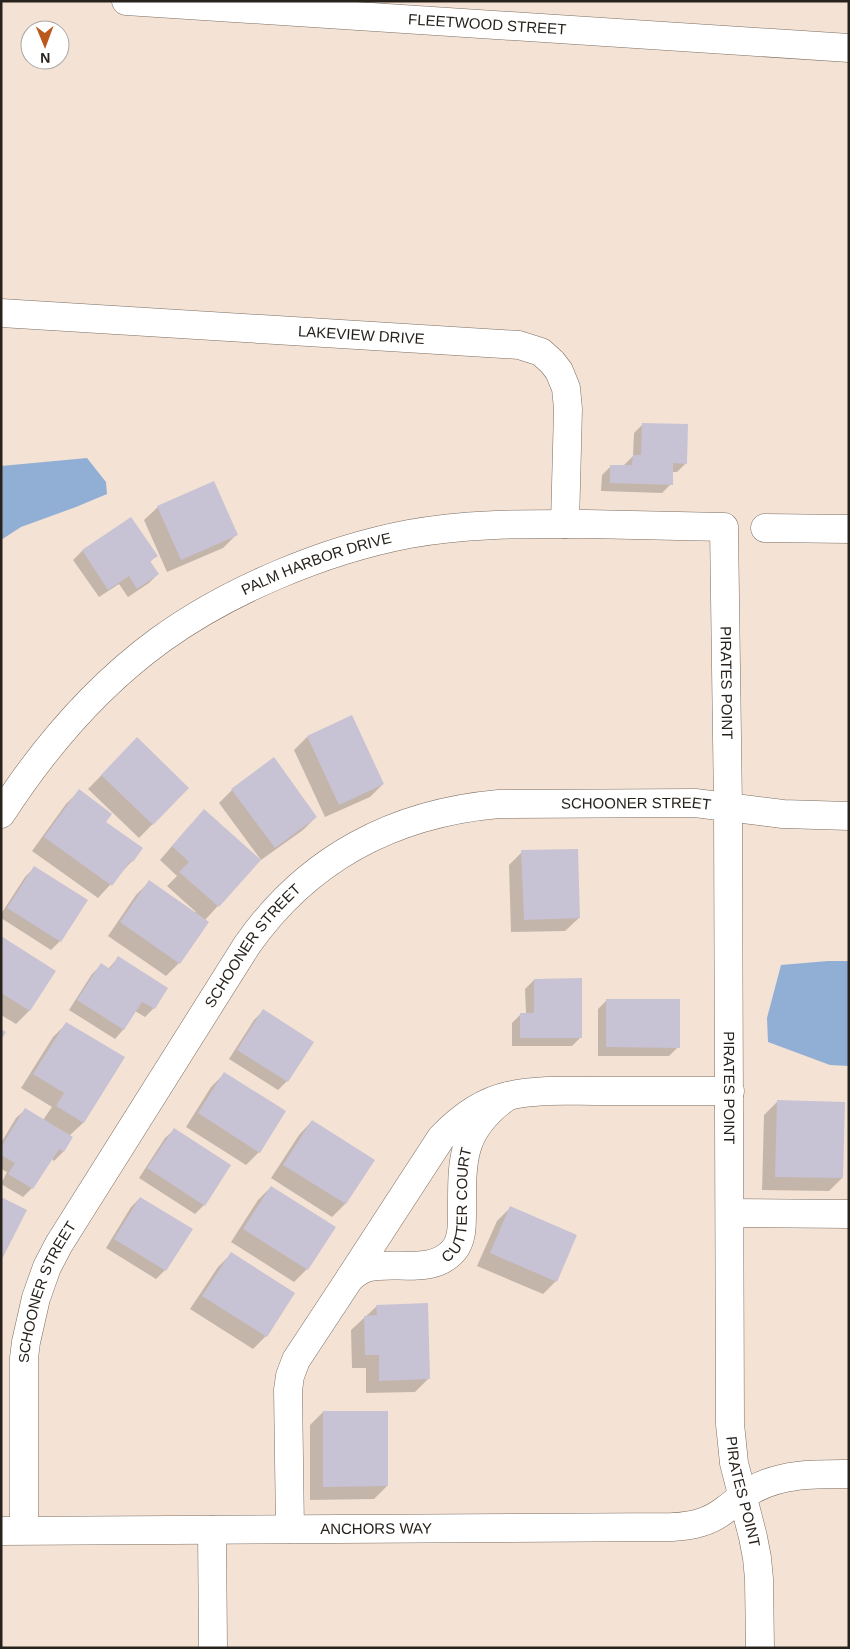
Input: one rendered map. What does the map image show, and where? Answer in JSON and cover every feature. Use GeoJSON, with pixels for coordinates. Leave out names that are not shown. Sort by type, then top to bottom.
{"type":"FeatureCollection","features":[{"type":"Feature","properties":{"kind":"street","name":"FLEETWOOD STREET"},"geometry":{"type":"LineString","coordinates":[[126,1],[849,48]]}},
{"type":"Feature","properties":{"kind":"street","name":"LAKEVIEW DRIVE"},"geometry":{"type":"LineString","coordinates":[[1,313],[518,345],[541,352],[559,371],[566,388],[568,409],[565,524]]}},
{"type":"Feature","properties":{"kind":"street","name":"PALM HARBOR DRIVE"},"geometry":{"type":"LineString","coordinates":[[1,814],[39,759],[66,728],[114,678],[160,640],[217,604],[271,578],[322,557],[410,534],[503,524],[724,526]]}},
{"type":"Feature","properties":{"kind":"street","name":"PIRATES POINT"},"geometry":{"type":"LineString","coordinates":[[724,526],[730,1092],[730,1424],[733,1455],[741,1496],[753,1536],[757,1558],[760,1648]]}},
{"type":"Feature","properties":{"kind":"street"},"geometry":{"type":"LineString","coordinates":[[765,528],[849,529]]}},
{"type":"Feature","properties":{"kind":"street","name":"SCHOONER STREET"},"geometry":{"type":"LineString","coordinates":[[12,1531],[28,1326],[47,1267],[59,1244],[247,945],[280,904],[313,875],[341,854],[376,834],[416,819],[448,810],[499,804],[695,803],[783,814],[849,816]]}},
{"type":"Feature","properties":{"kind":"street","name":"CUTTER COURT"},"geometry":{"type":"LineString","coordinates":[[290,1529],[288,1390],[290,1376],[296,1360],[441,1138],[455,1123],[485,1104],[508,1096],[548,1091],[730,1092]]}},
{"type":"Feature","properties":{"kind":"street","name":"CUTTER COURT"},"geometry":{"type":"LineString","coordinates":[[350,1278],[366,1268],[429,1264],[436,1262],[454,1250],[462,1229],[462,1168],[467,1143],[478,1123],[496,1104],[508,1096]]}},
{"type":"Feature","properties":{"kind":"street"},"geometry":{"type":"LineString","coordinates":[[730,1213],[849,1214]]}},
{"type":"Feature","properties":{"kind":"street","name":"ANCHORS WAY"},"geometry":{"type":"LineString","coordinates":[[12,1531],[689,1526],[711,1519],[727,1509],[741,1496],[769,1483],[794,1476],[849,1474]]}},
{"type":"Feature","properties":{"kind":"street"},"geometry":{"type":"LineString","coordinates":[[212,1530],[213,1648]]}},
{"type":"Feature","properties":{"kind":"water"},"geometry":{"type":"Polygon","coordinates":[[[87,458],[106,482],[107,494],[21,527],[1,540],[1,466],[87,458]]]}},
{"type":"Feature","properties":{"kind":"water"},"geometry":{"type":"Polygon","coordinates":[[[849,961],[849,1066],[830,1065],[768,1042],[767,1018],[781,965],[849,961]]]}},
{"type":"Feature","properties":{"kind":"building"},"geometry":{"type":"Polygon","coordinates":[[[642,423],[688,424],[687,464],[673,463],[673,485],[610,483],[610,465],[632,465],[633,455],[641,455],[642,423]]]}},
{"type":"Feature","properties":{"kind":"building"},"geometry":{"type":"Polygon","coordinates":[[[214,481],[238,535],[181,560],[157,506],[214,481]]]}},
{"type":"Feature","properties":{"kind":"building"},"geometry":{"type":"Polygon","coordinates":[[[131,517],[158,556],[150,561],[159,574],[137,589],[129,576],[108,590],[82,550],[131,517]]]}},
{"type":"Feature","properties":{"kind":"building"},"geometry":{"type":"Polygon","coordinates":[[[352,715],[384,784],[339,805],[307,736],[352,715]]]}},
{"type":"Feature","properties":{"kind":"building"},"geometry":{"type":"Polygon","coordinates":[[[137,737],[189,788],[153,825],[101,775],[137,737]]]}},
{"type":"Feature","properties":{"kind":"building"},"geometry":{"type":"Polygon","coordinates":[[[274,757],[317,817],[275,848],[231,789],[274,757]]]}},
{"type":"Feature","properties":{"kind":"building"},"geometry":{"type":"Polygon","coordinates":[[[79,789],[112,814],[106,822],[143,848],[133,862],[131,860],[112,886],[44,837],[79,789]]]}},
{"type":"Feature","properties":{"kind":"building"},"geometry":{"type":"Polygon","coordinates":[[[204,809],[261,860],[219,907],[179,872],[189,862],[172,846],[204,809]]]}},
{"type":"Feature","properties":{"kind":"building"},"geometry":{"type":"Polygon","coordinates":[[[578,849],[580,918],[524,920],[521,850],[578,849]]]}},
{"type":"Feature","properties":{"kind":"building"},"geometry":{"type":"Polygon","coordinates":[[[34,866],[88,900],[61,942],[7,908],[34,866]]]}},
{"type":"Feature","properties":{"kind":"building"},"geometry":{"type":"Polygon","coordinates":[[[149,880],[209,922],[180,964],[120,922],[149,880]]]}},
{"type":"Feature","properties":{"kind":"building"},"geometry":{"type":"Polygon","coordinates":[[[1,936],[56,971],[30,1011],[1,993],[1,936]]]}},
{"type":"Feature","properties":{"kind":"building"},"geometry":{"type":"Polygon","coordinates":[[[118,956],[168,988],[155,1009],[142,1002],[124,1030],[77,1000],[101,963],[110,969],[118,956]]]}},
{"type":"Feature","properties":{"kind":"building"},"geometry":{"type":"Polygon","coordinates":[[[582,978],[582,1038],[520,1038],[520,1013],[534,1013],[534,979],[582,978]]]}},
{"type":"Feature","properties":{"kind":"building"},"geometry":{"type":"Polygon","coordinates":[[[606,999],[680,999],[680,1048],[606,1047],[606,999]]]}},
{"type":"Feature","properties":{"kind":"building"},"geometry":{"type":"Polygon","coordinates":[[[263,1009],[314,1042],[288,1082],[237,1050],[263,1009]]]}},
{"type":"Feature","properties":{"kind":"building"},"geometry":{"type":"Polygon","coordinates":[[[66,1022],[125,1057],[84,1123],[56,1106],[64,1093],[33,1074],[66,1022]]]}},
{"type":"Feature","properties":{"kind":"building"},"geometry":{"type":"Polygon","coordinates":[[[1,1029],[6,1032],[1,1040],[1,1029]]]}},
{"type":"Feature","properties":{"kind":"building"},"geometry":{"type":"Polygon","coordinates":[[[224,1072],[286,1111],[260,1153],[198,1113],[224,1072]]]}},
{"type":"Feature","properties":{"kind":"building"},"geometry":{"type":"Polygon","coordinates":[[[777,1100],[845,1102],[843,1178],[775,1177],[777,1100]]]}},
{"type":"Feature","properties":{"kind":"building"},"geometry":{"type":"Polygon","coordinates":[[[25,1108],[73,1137],[64,1152],[59,1149],[33,1189],[8,1174],[15,1163],[1,1155],[1,1147],[25,1108]]]}},
{"type":"Feature","properties":{"kind":"building"},"geometry":{"type":"Polygon","coordinates":[[[312,1120],[375,1160],[346,1204],[283,1165],[312,1120]]]}},
{"type":"Feature","properties":{"kind":"building"},"geometry":{"type":"Polygon","coordinates":[[[174,1128],[231,1165],[205,1206],[147,1168],[174,1128]]]}},
{"type":"Feature","properties":{"kind":"building"},"geometry":{"type":"Polygon","coordinates":[[[271,1186],[336,1227],[308,1270],[243,1229],[271,1186]]]}},
{"type":"Feature","properties":{"kind":"building"},"geometry":{"type":"Polygon","coordinates":[[[1,1197],[27,1210],[1,1261],[1,1197]]]}},
{"type":"Feature","properties":{"kind":"building"},"geometry":{"type":"Polygon","coordinates":[[[140,1197],[193,1229],[166,1271],[114,1239],[140,1197]]]}},
{"type":"Feature","properties":{"kind":"building"},"geometry":{"type":"Polygon","coordinates":[[[510,1206],[577,1235],[557,1282],[490,1253],[510,1206]]]}},
{"type":"Feature","properties":{"kind":"building"},"geometry":{"type":"Polygon","coordinates":[[[231,1252],[295,1293],[267,1337],[202,1296],[231,1252]]]}},
{"type":"Feature","properties":{"kind":"building"},"geometry":{"type":"Polygon","coordinates":[[[428,1303],[430,1379],[379,1381],[379,1355],[365,1355],[364,1316],[377,1315],[376,1305],[428,1303]]]}},
{"type":"Feature","properties":{"kind":"building"},"geometry":{"type":"Polygon","coordinates":[[[323,1411],[388,1411],[388,1486],[323,1487],[323,1411]]]}}]}
